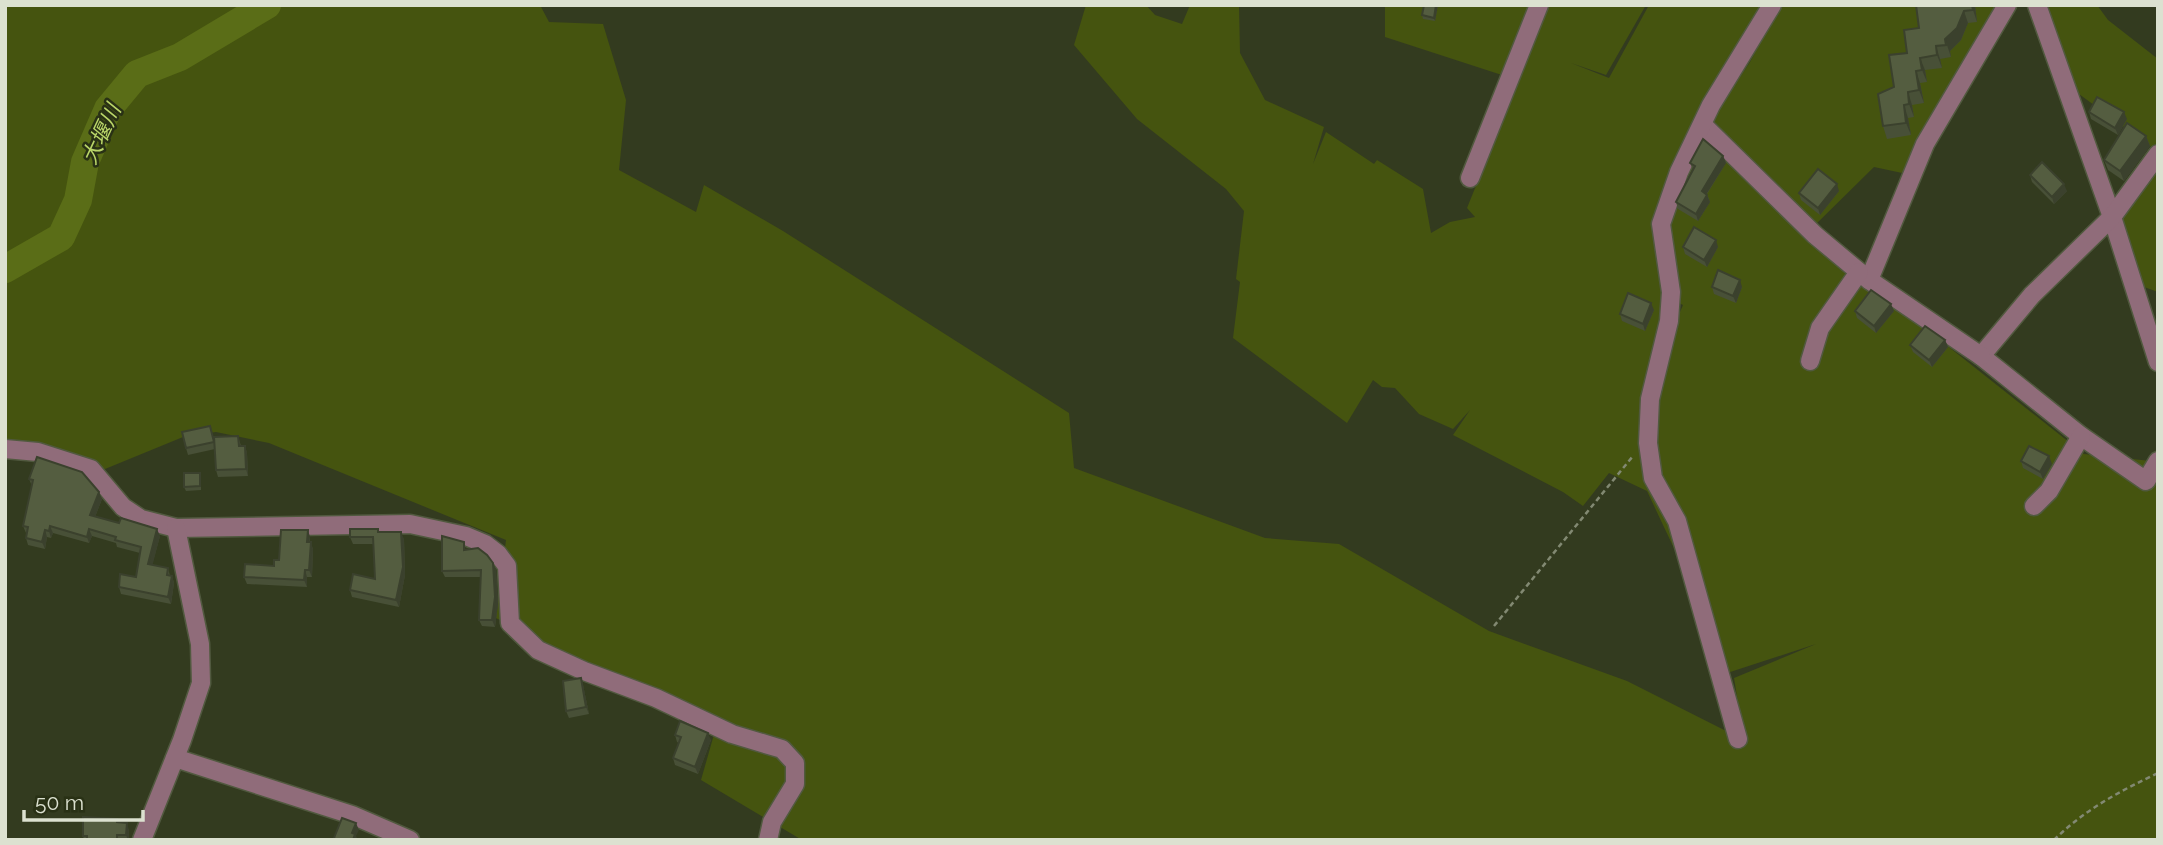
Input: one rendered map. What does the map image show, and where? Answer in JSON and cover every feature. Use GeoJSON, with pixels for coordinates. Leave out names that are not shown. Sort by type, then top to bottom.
{"type":"FeatureCollection","features":[{"type":"Feature","properties":{"kind":"street"},"geometry":{"type":"LineString","coordinates":[[1470,178],[1539,5]]}},
{"type":"Feature","properties":{"kind":"street"},"geometry":{"type":"LineString","coordinates":[[1738,739],[1677,521],[1653,478],[1648,437],[1650,399],[1670,310],[1671,292],[1661,224],[1679,172],[1712,105],[1772,5]]}},
{"type":"Feature","properties":{"kind":"street"},"geometry":{"type":"LineString","coordinates":[[1810,361],[1820,328],[1864,276],[1925,144],[2007,5]]}},
{"type":"Feature","properties":{"kind":"street"},"geometry":{"type":"LineString","coordinates":[[2037,5],[2112,217],[2158,362]]}},
{"type":"Feature","properties":{"kind":"street"},"geometry":{"type":"LineString","coordinates":[[1706,128],[1815,235],[1864,276],[1981,356],[2081,436],[2152,485],[2158,461]]}},
{"type":"Feature","properties":{"kind":"street"},"geometry":{"type":"LineString","coordinates":[[1981,356],[2032,295],[2112,217],[2158,154]]}},
{"type":"Feature","properties":{"kind":"street"},"geometry":{"type":"LineString","coordinates":[[2034,506],[2049,491],[2081,436]]}},
{"type":"Feature","properties":{"kind":"street"},"geometry":{"type":"LineString","coordinates":[[5,449],[38,452],[91,469],[124,507],[141,519],[176,528],[410,524],[466,536],[485,544],[498,554],[507,566],[510,624],[538,650],[584,671],[656,698],[732,734],[782,749],[795,763],[795,784],[772,822],[768,840]]}},
{"type":"Feature","properties":{"kind":"street"},"geometry":{"type":"LineString","coordinates":[[142,840],[176,758],[201,683],[200,644],[176,528]]}},
{"type":"Feature","properties":{"kind":"street"},"geometry":{"type":"LineString","coordinates":[[176,758],[352,815],[410,840]]}},
{"type":"Feature","properties":{"kind":"path"},"geometry":{"type":"LineString","coordinates":[[1494,626],[1648,437]]}},
{"type":"Feature","properties":{"kind":"path"},"geometry":{"type":"LineString","coordinates":[[2054,840],[2073,821],[2119,791],[2158,773]]}},
{"type":"Feature","properties":{"kind":"green space"},"geometry":{"type":"Polygon","coordinates":[[[5,5],[540,5],[549,22],[603,24],[626,100],[619,170],[696,212],[704,185],[783,231],[1069,413],[1074,468],[1265,538],[1339,544],[1489,631],[1627,681],[1744,740],[1734,678],[1816,644],[1721,675],[1708,632],[1713,631],[1647,491],[1609,473],[1583,506],[1563,492],[1453,435],[1470,410],[1453,429],[1419,414],[1395,388],[1382,387],[1373,380],[1347,423],[1233,338],[1240,282],[1236,279],[1244,211],[1226,189],[1137,119],[1074,45],[1086,5],[1146,5],[1155,15],[1182,24],[1190,5],[1239,5],[1240,53],[1265,100],[1324,127],[1313,164],[1326,132],[1374,164],[1377,160],[1423,189],[1431,233],[1450,222],[1475,217],[1467,208],[1549,5],[1646,5],[1606,75],[1571,63],[1609,78],[1649,5],[1768,5],[1692,135],[1658,221],[1669,288],[1665,213],[1706,128],[1750,62],[1780,5],[1997,5],[1907,174],[1874,167],[1810,230],[1872,286],[2084,454],[2151,461],[2158,454],[2158,840],[802,840],[701,780],[715,731],[496,618],[506,540],[269,443],[216,432],[183,437],[105,469],[5,451],[5,5]],[[1670,299],[1655,360],[1658,363],[1683,305],[1670,299]]]}},
{"type":"Feature","properties":{"kind":"green space"},"geometry":{"type":"Polygon","coordinates":[[[1385,5],[1533,5],[1508,77],[1385,37],[1385,5]]]}},
{"type":"Feature","properties":{"kind":"green space"},"geometry":{"type":"Polygon","coordinates":[[[2046,5],[2097,5],[2108,20],[2158,59],[2158,152],[2079,94],[2046,5]]]}},
{"type":"Feature","properties":{"kind":"green space"},"geometry":{"type":"Polygon","coordinates":[[[2158,154],[2158,292],[2144,287],[2122,216],[2158,154]]]}},
{"type":"Feature","properties":{"kind":"building"},"geometry":{"type":"Polygon","coordinates":[[[1424,5],[1436,5],[1434,18],[1422,15],[1424,5]]]}},
{"type":"Feature","properties":{"kind":"building"},"geometry":{"type":"Polygon","coordinates":[[[1916,5],[1972,5],[1973,10],[1964,11],[1957,28],[1945,39],[1946,45],[1936,46],[1937,55],[1920,58],[1922,70],[1916,71],[1919,90],[1908,92],[1909,104],[1904,105],[1906,123],[1883,126],[1878,94],[1894,87],[1889,55],[1907,53],[1904,30],[1919,28],[1916,5]]]}},
{"type":"Feature","properties":{"kind":"building"},"geometry":{"type":"Polygon","coordinates":[[[2097,97],[2124,112],[2115,128],[2089,112],[2097,97]]]}},
{"type":"Feature","properties":{"kind":"building"},"geometry":{"type":"Polygon","coordinates":[[[2127,123],[2146,136],[2120,171],[2104,160],[2127,123]]]}},
{"type":"Feature","properties":{"kind":"building"},"geometry":{"type":"Polygon","coordinates":[[[1703,139],[1723,156],[1702,191],[1707,195],[1696,214],[1676,202],[1695,166],[1690,163],[1703,139]]]}},
{"type":"Feature","properties":{"kind":"building"},"geometry":{"type":"Polygon","coordinates":[[[2042,162],[2064,184],[2052,197],[2030,175],[2042,162]]]}},
{"type":"Feature","properties":{"kind":"building"},"geometry":{"type":"Polygon","coordinates":[[[1818,169],[1837,184],[1818,208],[1799,193],[1818,169]]]}},
{"type":"Feature","properties":{"kind":"building"},"geometry":{"type":"Polygon","coordinates":[[[1694,227],[1716,240],[1704,260],[1683,247],[1694,227]]]}},
{"type":"Feature","properties":{"kind":"building"},"geometry":{"type":"Polygon","coordinates":[[[1718,270],[1740,280],[1733,296],[1712,287],[1718,270]]]}},
{"type":"Feature","properties":{"kind":"building"},"geometry":{"type":"Polygon","coordinates":[[[1871,290],[1891,304],[1874,326],[1855,311],[1871,290]]]}},
{"type":"Feature","properties":{"kind":"building"},"geometry":{"type":"Polygon","coordinates":[[[1628,293],[1651,303],[1643,324],[1620,314],[1628,293]]]}},
{"type":"Feature","properties":{"kind":"building"},"geometry":{"type":"Polygon","coordinates":[[[1925,326],[1945,340],[1929,360],[1910,345],[1925,326]]]}},
{"type":"Feature","properties":{"kind":"building"},"geometry":{"type":"Polygon","coordinates":[[[210,426],[214,442],[186,448],[182,432],[210,426]]]}},
{"type":"Feature","properties":{"kind":"building"},"geometry":{"type":"Polygon","coordinates":[[[238,436],[239,446],[245,446],[246,469],[216,470],[214,437],[238,436]]]}},
{"type":"Feature","properties":{"kind":"building"},"geometry":{"type":"Polygon","coordinates":[[[2029,446],[2049,456],[2040,472],[2021,461],[2029,446]]]}},
{"type":"Feature","properties":{"kind":"building"},"geometry":{"type":"Polygon","coordinates":[[[37,457],[82,472],[99,492],[90,515],[119,523],[121,518],[157,529],[148,564],[168,568],[167,575],[172,576],[168,597],[119,587],[120,574],[136,577],[141,547],[89,529],[87,537],[50,526],[49,531],[45,530],[42,542],[26,538],[28,527],[23,526],[33,480],[29,479],[37,457]]]}},
{"type":"Feature","properties":{"kind":"building"},"geometry":{"type":"Polygon","coordinates":[[[184,473],[200,473],[200,486],[184,487],[184,473]]]}},
{"type":"Feature","properties":{"kind":"building"},"geometry":{"type":"Polygon","coordinates":[[[350,529],[401,532],[403,567],[396,600],[350,590],[353,574],[375,579],[373,537],[350,537],[350,529]]]}},
{"type":"Feature","properties":{"kind":"building"},"geometry":{"type":"Polygon","coordinates":[[[281,530],[308,530],[307,542],[311,542],[309,570],[305,570],[304,580],[244,577],[245,564],[274,566],[274,560],[279,560],[281,530]]]}},
{"type":"Feature","properties":{"kind":"building"},"geometry":{"type":"Polygon","coordinates":[[[442,536],[464,542],[464,550],[478,548],[493,563],[495,597],[492,620],[479,620],[481,570],[442,571],[442,536]]]}},
{"type":"Feature","properties":{"kind":"building"},"geometry":{"type":"Polygon","coordinates":[[[581,678],[586,707],[566,711],[563,681],[581,678]]]}},
{"type":"Feature","properties":{"kind":"building"},"geometry":{"type":"Polygon","coordinates":[[[680,721],[708,733],[695,767],[673,758],[681,737],[675,735],[680,721]]]}},
{"type":"Feature","properties":{"kind":"building"},"geometry":{"type":"Polygon","coordinates":[[[83,817],[117,819],[117,822],[127,823],[126,835],[117,835],[117,840],[87,840],[87,836],[83,836],[83,817]]]}},
{"type":"Feature","properties":{"kind":"building"},"geometry":{"type":"Polygon","coordinates":[[[342,818],[356,823],[352,833],[355,834],[353,840],[334,838],[342,818]]]}},
{"type":"Feature","properties":{"kind":"waterway","name":"大堰川"},"geometry":{"type":"LineString","coordinates":[[5,269],[61,237],[78,200],[85,162],[108,109],[137,74],[180,57],[267,5]]}}]}
